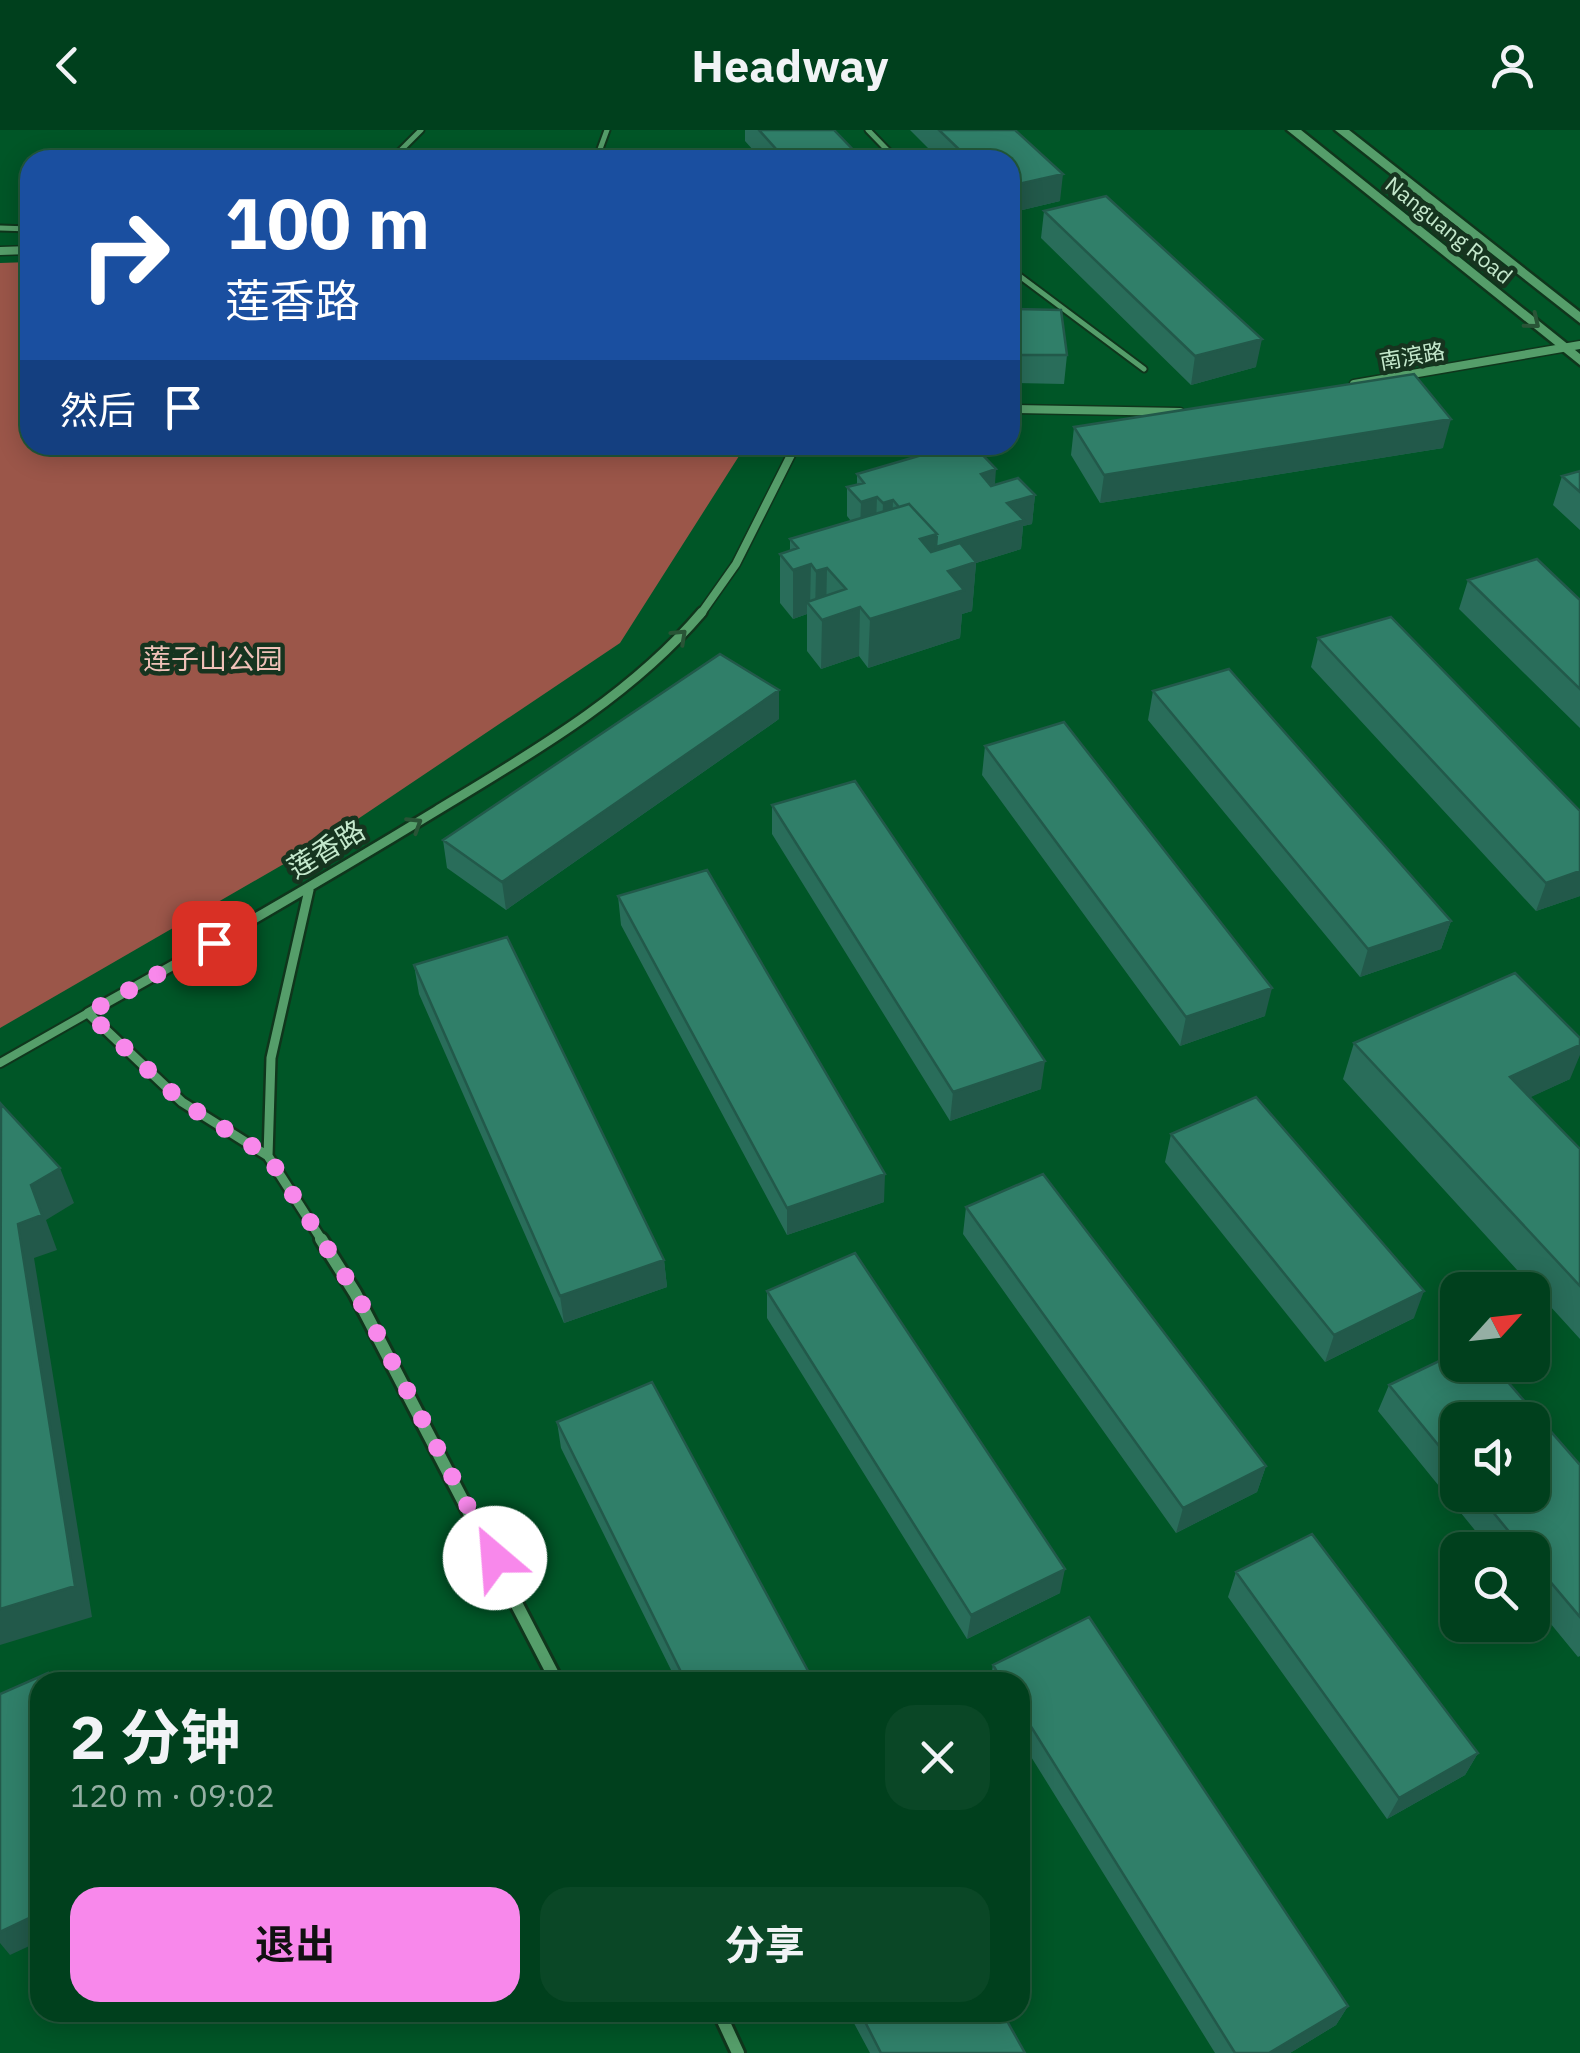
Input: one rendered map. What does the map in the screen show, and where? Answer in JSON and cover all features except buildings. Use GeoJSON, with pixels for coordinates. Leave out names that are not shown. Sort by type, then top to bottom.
{"type":"FeatureCollection","features":[{"type":"Feature","properties":{"kind":"main road","name":"Nanguang Road"},"geometry":{"type":"LineString","coordinates":[[1293,130],[1580,361]]}},
{"type":"Feature","properties":{"kind":"main road","name":"Nanguang Road"},"geometry":{"type":"LineString","coordinates":[[1341,130],[1580,319]]}},
{"type":"Feature","properties":{"kind":"street","name":"南滨路"},"geometry":{"type":"LineString","coordinates":[[1350,384],[1580,344]]}},
{"type":"Feature","properties":{"kind":"street"},"geometry":{"type":"LineString","coordinates":[[1020,409],[1185,412]]}},
{"type":"Feature","properties":{"kind":"street","name":"莲香路"},"geometry":{"type":"LineString","coordinates":[[88,1013],[308,890],[507,768],[626,685],[690,627],[738,560],[791,455]]}},
{"type":"Feature","properties":{"kind":"street"},"geometry":{"type":"LineString","coordinates":[[268,1156],[271,1058],[308,890]]}},
{"type":"Feature","properties":{"kind":"street"},"geometry":{"type":"LineString","coordinates":[[88,1013],[182,1102],[268,1156],[356,1293],[552,1672]]}},
{"type":"Feature","properties":{"kind":"street"},"geometry":{"type":"LineString","coordinates":[[724,2022],[738,2053]]}},
{"type":"Feature","properties":{"kind":"lane"},"geometry":{"type":"LineString","coordinates":[[401,150],[421,130]]}},
{"type":"Feature","properties":{"kind":"lane"},"geometry":{"type":"LineString","coordinates":[[868,130],[887,150]]}},
{"type":"Feature","properties":{"kind":"lane"},"geometry":{"type":"LineString","coordinates":[[1020,276],[1144,369]]}},
{"type":"Feature","properties":{"kind":"lane"},"geometry":{"type":"LineString","coordinates":[[0,1063],[88,1013]]}},
{"type":"Feature","properties":{"kind":"green space","name":"莲子山公园"},"geometry":{"type":"Polygon","coordinates":[[[20,262],[20,455],[740,455],[620,643],[334,835],[0,1028],[0,263],[20,262]]]}},
{"type":"Feature","properties":{"kind":"route"},"geometry":{"type":"LineString","coordinates":[[214,943],[88,1013],[182,1102],[268,1156],[356,1293],[495,1558]]}}]}
